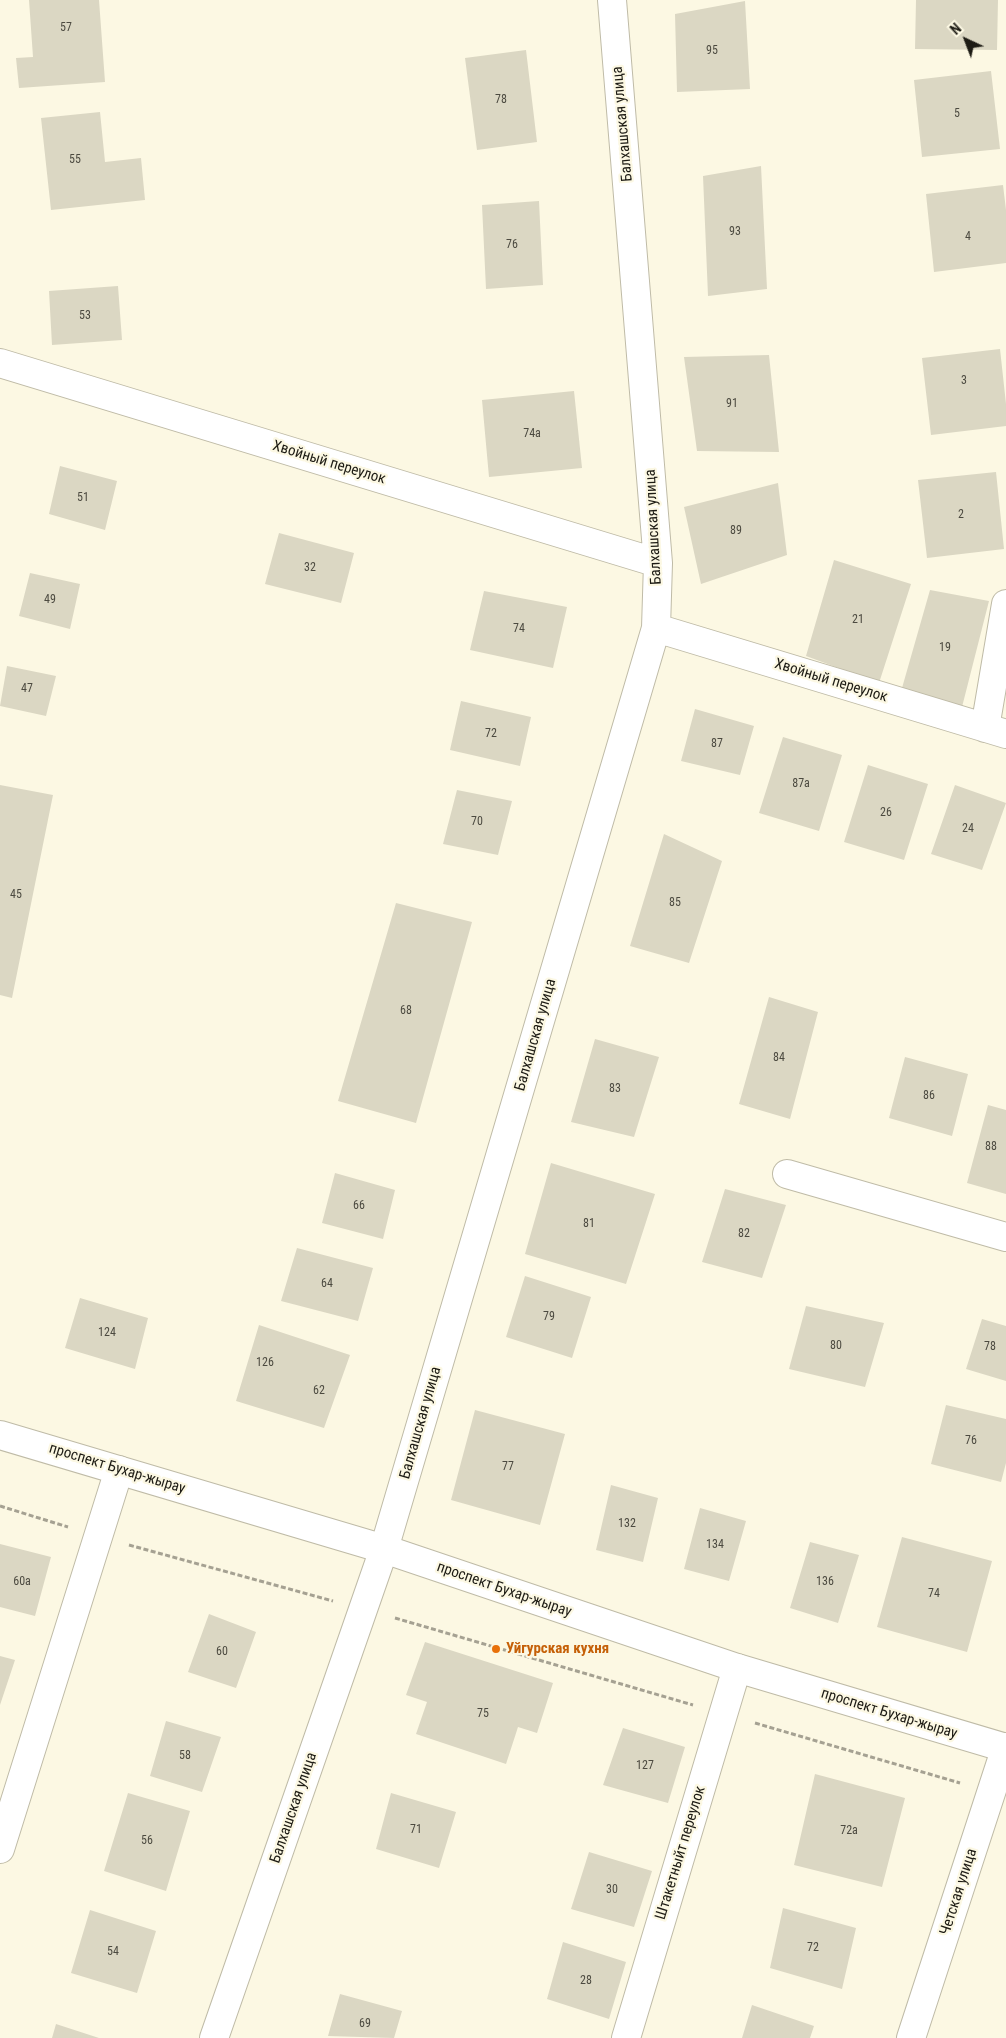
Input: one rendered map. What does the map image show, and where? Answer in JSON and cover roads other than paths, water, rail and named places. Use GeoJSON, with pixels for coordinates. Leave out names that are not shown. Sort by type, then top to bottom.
{"type":"FeatureCollection","features":[{"type":"Feature","properties":{"kind":"street","name":"Балхашская улица"},"geometry":{"type":"LineString","coordinates":[[214,2038],[384,1550],[656,628],[658,564],[612,0]]}},
{"type":"Feature","properties":{"kind":"street","name":"Хвойный переулок"},"geometry":{"type":"LineString","coordinates":[[0,363],[658,564]]}},
{"type":"Feature","properties":{"kind":"street"},"geometry":{"type":"LineString","coordinates":[[996,731],[1006,604]]}},
{"type":"Feature","properties":{"kind":"street","name":"Хвойный переулок"},"geometry":{"type":"LineString","coordinates":[[656,628],[996,731]]}},
{"type":"Feature","properties":{"kind":"street"},"geometry":{"type":"LineString","coordinates":[[787,1174],[1006,1237]]}},
{"type":"Feature","properties":{"kind":"street","name":"проспект Бухар-жырау"},"geometry":{"type":"LineString","coordinates":[[0,1434],[384,1550],[737,1668],[1006,1748]]}},
{"type":"Feature","properties":{"kind":"street"},"geometry":{"type":"LineString","coordinates":[[0,1849],[119,1470]]}},
{"type":"Feature","properties":{"kind":"street","name":"Штакетныйт переулок"},"geometry":{"type":"LineString","coordinates":[[626,2038],[737,1668]]}},
{"type":"Feature","properties":{"kind":"street","name":"Четская улица"},"geometry":{"type":"LineString","coordinates":[[911,2038],[1006,1748]]}},
{"type":"Feature","properties":{"kind":"place","name":"Уйгурская кухня"},"geometry":{"type":"Point","coordinates":[496,1649]}}]}
